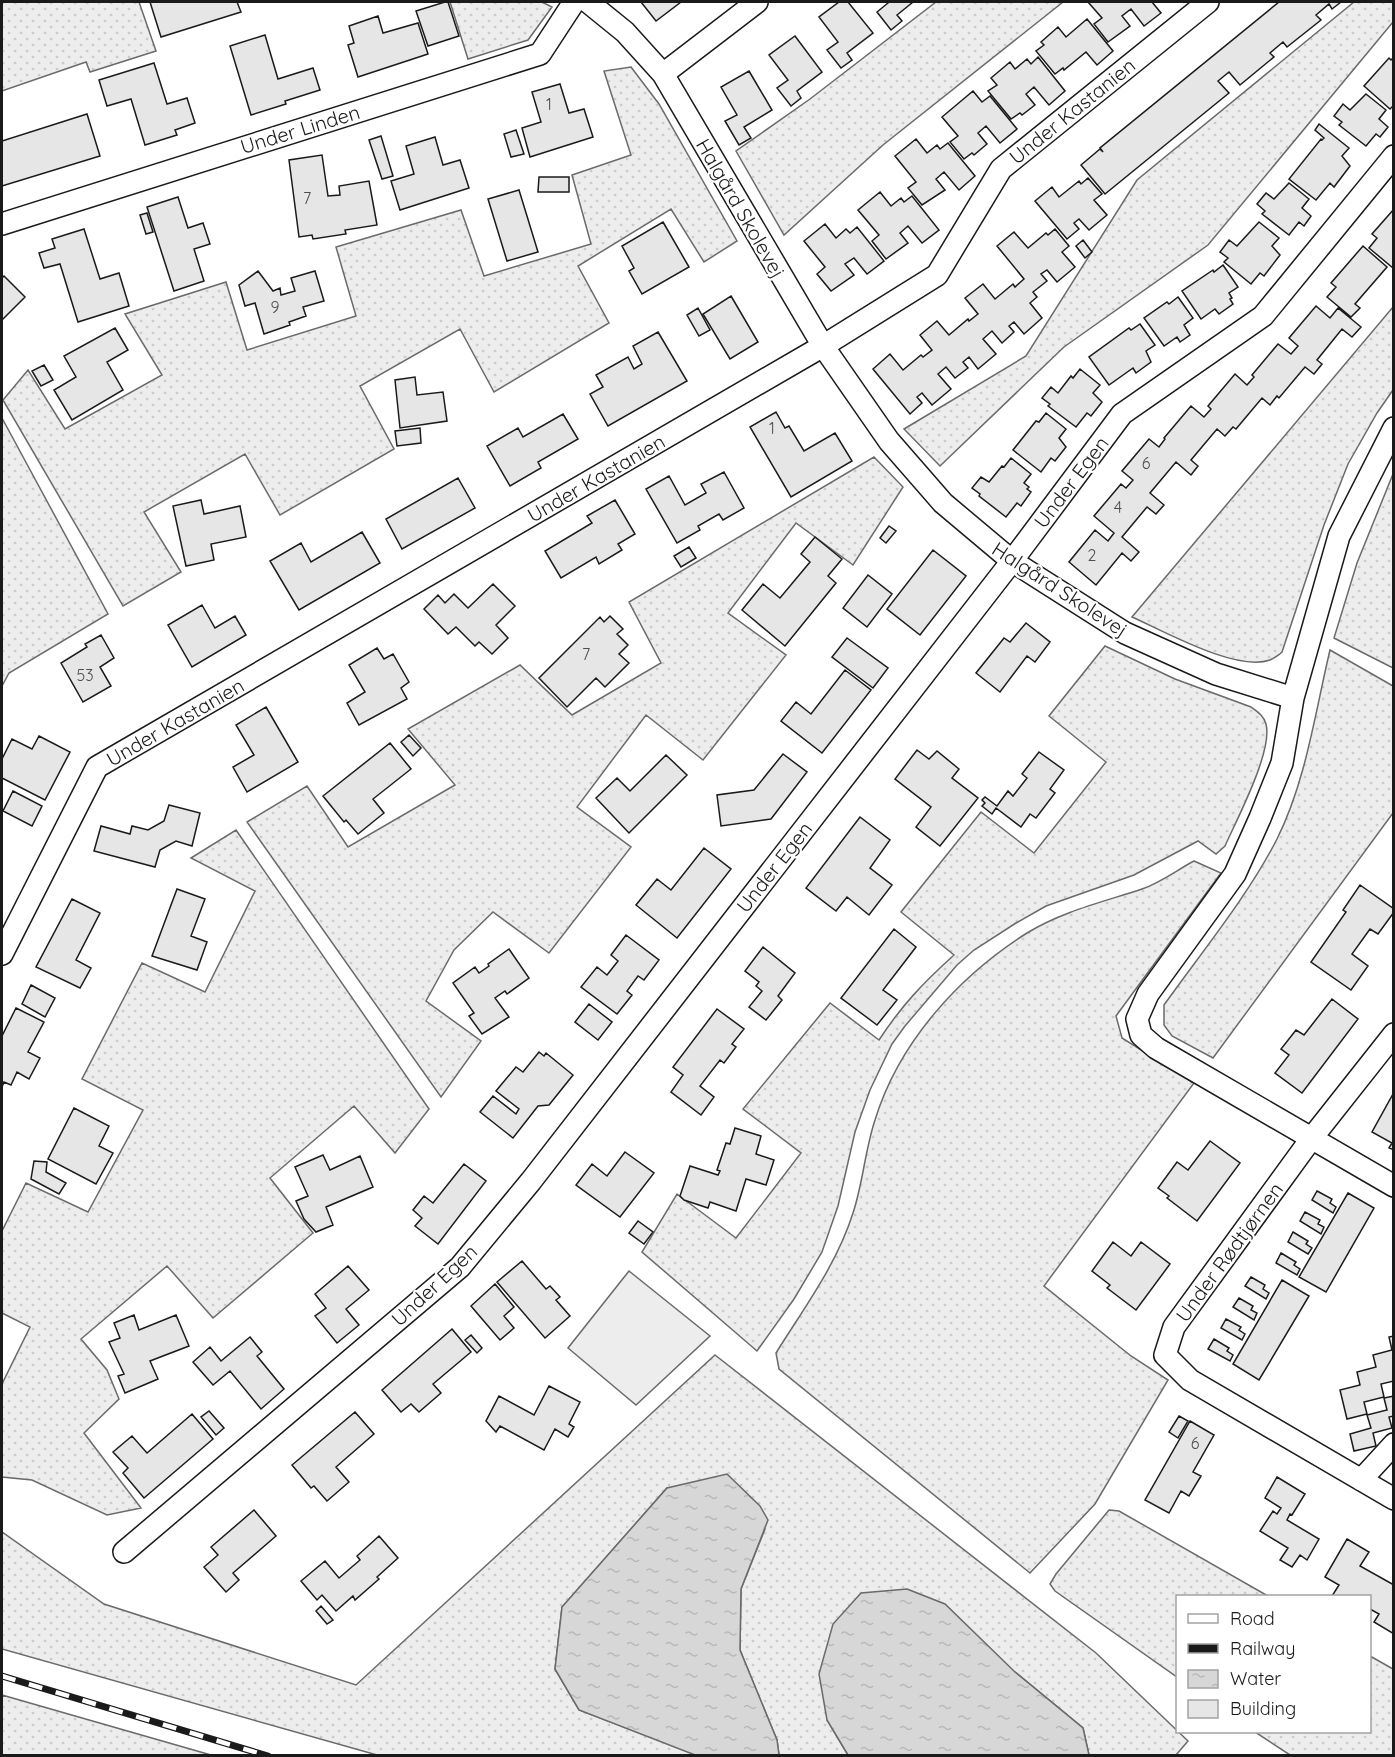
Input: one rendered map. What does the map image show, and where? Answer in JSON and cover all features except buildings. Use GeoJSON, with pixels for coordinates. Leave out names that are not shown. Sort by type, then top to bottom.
{"type":"FeatureCollection","features":[{"type":"Feature","properties":{"kind":"street","name":"Under Linden"},"geometry":{"type":"LineString","coordinates":[[2,224],[540,54],[574,2]]}},
{"type":"Feature","properties":{"kind":"street","name":"Halgård Skolevej"},"geometry":{"type":"LineString","coordinates":[[588,2],[625,32],[663,74],[823,346],[889,441],[935,494],[1012,561],[1125,633],[1216,674],[1293,698]]}},
{"type":"Feature","properties":{"kind":"street"},"geometry":{"type":"LineString","coordinates":[[663,74],[757,2]]}},
{"type":"Feature","properties":{"kind":"street","name":"Under Kastanien"},"geometry":{"type":"LineString","coordinates":[[2,954],[97,767],[823,346],[937,275],[1001,169],[1208,2]]}},
{"type":"Feature","properties":{"kind":"street","name":"Under Egen"},"geometry":{"type":"LineString","coordinates":[[124,1552],[460,1267],[531,1181],[1012,561],[1122,414],[1263,315],[1394,156]]}},
{"type":"Feature","properties":{"kind":"street"},"geometry":{"type":"LineString","coordinates":[[1394,428],[1340,536],[1293,698],[1282,763],[1235,874],[1148,994],[1137,1019],[1141,1035],[1156,1048],[1394,1186]]}},
{"type":"Feature","properties":{"kind":"street"},"geometry":{"type":"LineString","coordinates":[[1311,1139],[1394,1034]]}},
{"type":"Feature","properties":{"kind":"street","name":"Under Rødtjørnen"},"geometry":{"type":"LineString","coordinates":[[1311,1139],[1174,1327],[1165,1355],[1190,1380],[1394,1499]]}},
{"type":"Feature","properties":{"kind":"street"},"geometry":{"type":"LineString","coordinates":[[1361,1480],[1394,1444]]}},
{"type":"Feature","properties":{"kind":"shaded area"},"geometry":{"type":"Polygon","coordinates":[[[2,2],[139,2],[156,51],[90,72],[86,62],[2,91],[2,2]]]}},
{"type":"Feature","properties":{"kind":"shaded area"},"geometry":{"type":"Polygon","coordinates":[[[450,2],[542,2],[552,7],[528,40],[468,59],[450,2]]]}},
{"type":"Feature","properties":{"kind":"shaded area"},"geometry":{"type":"Polygon","coordinates":[[[936,2],[1063,2],[883,145],[784,235],[736,151],[810,99],[936,2]]]}},
{"type":"Feature","properties":{"kind":"shaded area"},"geometry":{"type":"Polygon","coordinates":[[[1354,2],[1393,2],[1393,22],[1208,245],[1064,347],[940,466],[904,429],[1026,356],[1137,180],[1354,2]]]}},
{"type":"Feature","properties":{"kind":"shaded area"},"geometry":{"type":"Polygon","coordinates":[[[631,67],[659,104],[737,241],[704,262],[671,209],[578,266],[609,323],[494,392],[460,329],[360,386],[394,449],[280,515],[245,454],[144,512],[181,572],[123,606],[3,400],[28,370],[65,429],[162,375],[125,314],[226,282],[247,350],[356,316],[336,247],[461,210],[484,276],[591,244],[572,175],[631,155],[604,71],[631,67]]]}},
{"type":"Feature","properties":{"kind":"shaded area"},"geometry":{"type":"Polygon","coordinates":[[[1393,307],[1393,390],[1348,464],[1324,525],[1282,652],[1270,660],[1256,662],[1239,660],[1200,648],[1132,617],[1393,307]]]}},
{"type":"Feature","properties":{"kind":"shaded area"},"geometry":{"type":"Polygon","coordinates":[[[2,418],[108,614],[9,673],[2,686],[2,418]]]}},
{"type":"Feature","properties":{"kind":"shaded area"},"geometry":{"type":"Polygon","coordinates":[[[874,457],[903,487],[853,565],[796,523],[728,613],[786,655],[703,760],[646,715],[577,807],[631,847],[549,953],[493,912],[454,950],[426,1001],[481,1041],[441,1097],[247,822],[307,786],[348,847],[455,785],[408,729],[520,665],[572,715],[661,663],[629,602],[874,457]]]}},
{"type":"Feature","properties":{"kind":"shaded area"},"geometry":{"type":"Polygon","coordinates":[[[1393,474],[1393,668],[1334,638],[1357,563],[1393,474]]]}},
{"type":"Feature","properties":{"kind":"shaded area"},"geometry":{"type":"Polygon","coordinates":[[[1105,646],[1175,679],[1251,707],[1264,719],[1267,736],[1264,751],[1245,803],[1225,846],[1216,854],[1198,841],[1134,875],[1046,906],[974,950],[957,965],[892,1044],[870,1090],[855,1132],[838,1206],[822,1252],[794,1299],[757,1351],[642,1252],[677,1194],[736,1238],[801,1153],[743,1109],[830,1003],[879,1040],[914,995],[954,955],[901,912],[981,812],[1034,853],[1106,762],[1049,716],[1105,646]]]}},
{"type":"Feature","properties":{"kind":"shaded area"},"geometry":{"type":"Polygon","coordinates":[[[1330,650],[1393,686],[1393,813],[1213,1058],[1172,1036],[1164,1025],[1164,1005],[1238,903],[1277,839],[1303,770],[1330,650]]]}},
{"type":"Feature","properties":{"kind":"shaded area"},"geometry":{"type":"Polygon","coordinates":[[[236,830],[429,1109],[395,1153],[354,1106],[270,1178],[313,1233],[213,1318],[167,1266],[81,1339],[107,1370],[119,1399],[84,1433],[141,1508],[107,1515],[32,1480],[2,1477],[2,1384],[30,1327],[2,1313],[2,1231],[26,1183],[88,1212],[143,1110],[82,1079],[142,963],[205,992],[255,891],[191,858],[236,830]]]}},
{"type":"Feature","properties":{"kind":"shaded area"},"geometry":{"type":"Polygon","coordinates":[[[1194,861],[1221,873],[1116,1016],[1122,1038],[1194,1083],[1044,1286],[1131,1356],[1168,1380],[1095,1504],[1030,1573],[779,1369],[776,1353],[838,1250],[856,1202],[872,1131],[886,1091],[899,1064],[935,1013],[978,969],[1027,933],[1069,913],[1149,886],[1194,861]]]}},
{"type":"Feature","properties":{"kind":"shaded area"},"geometry":{"type":"Polygon","coordinates":[[[629,1271],[710,1336],[636,1405],[568,1348],[629,1271]]]}},
{"type":"Feature","properties":{"kind":"shaded area"},"geometry":{"type":"Polygon","coordinates":[[[715,1355],[1096,1653],[1176,1730],[1176,1733],[1180,1733],[1188,1741],[1176,1755],[1089,1755],[1083,1728],[1015,1672],[827,1720],[848,1755],[779,1755],[777,1740],[740,1650],[741,1589],[765,1529],[667,1488],[562,1607],[555,1669],[579,1710],[697,1755],[377,1755],[2,1649],[2,1532],[104,1604],[356,1685],[715,1355]]]}},
{"type":"Feature","properties":{"kind":"shaded area"},"geometry":{"type":"Polygon","coordinates":[[[1109,1510],[1119,1511],[1266,1595],[1176,1595],[1176,1676],[1055,1591],[1050,1584],[1109,1510]]]}},
{"type":"Feature","properties":{"kind":"shaded area"},"geometry":{"type":"Polygon","coordinates":[[[1371,1657],[1393,1669],[1393,1755],[1290,1755],[1257,1733],[1371,1733],[1371,1657]]]}},
{"type":"Feature","properties":{"kind":"shaded area"},"geometry":{"type":"Polygon","coordinates":[[[2,1695],[211,1755],[2,1755],[2,1695]]]}},
{"type":"Feature","properties":{"kind":"water"},"geometry":{"type":"Polygon","coordinates":[[[727,1474],[760,1506],[768,1520],[741,1589],[740,1650],[777,1740],[779,1755],[695,1755],[579,1710],[555,1669],[562,1607],[667,1488],[727,1474]]]}},
{"type":"Feature","properties":{"kind":"water"},"geometry":{"type":"Polygon","coordinates":[[[907,1589],[945,1604],[1015,1672],[1083,1728],[1089,1755],[848,1755],[827,1720],[819,1674],[833,1624],[861,1593],[907,1589]]]}},
{"type":"Feature","properties":{"kind":"railway"},"geometry":{"type":"LineString","coordinates":[[2,1676],[268,1756]]}}]}
